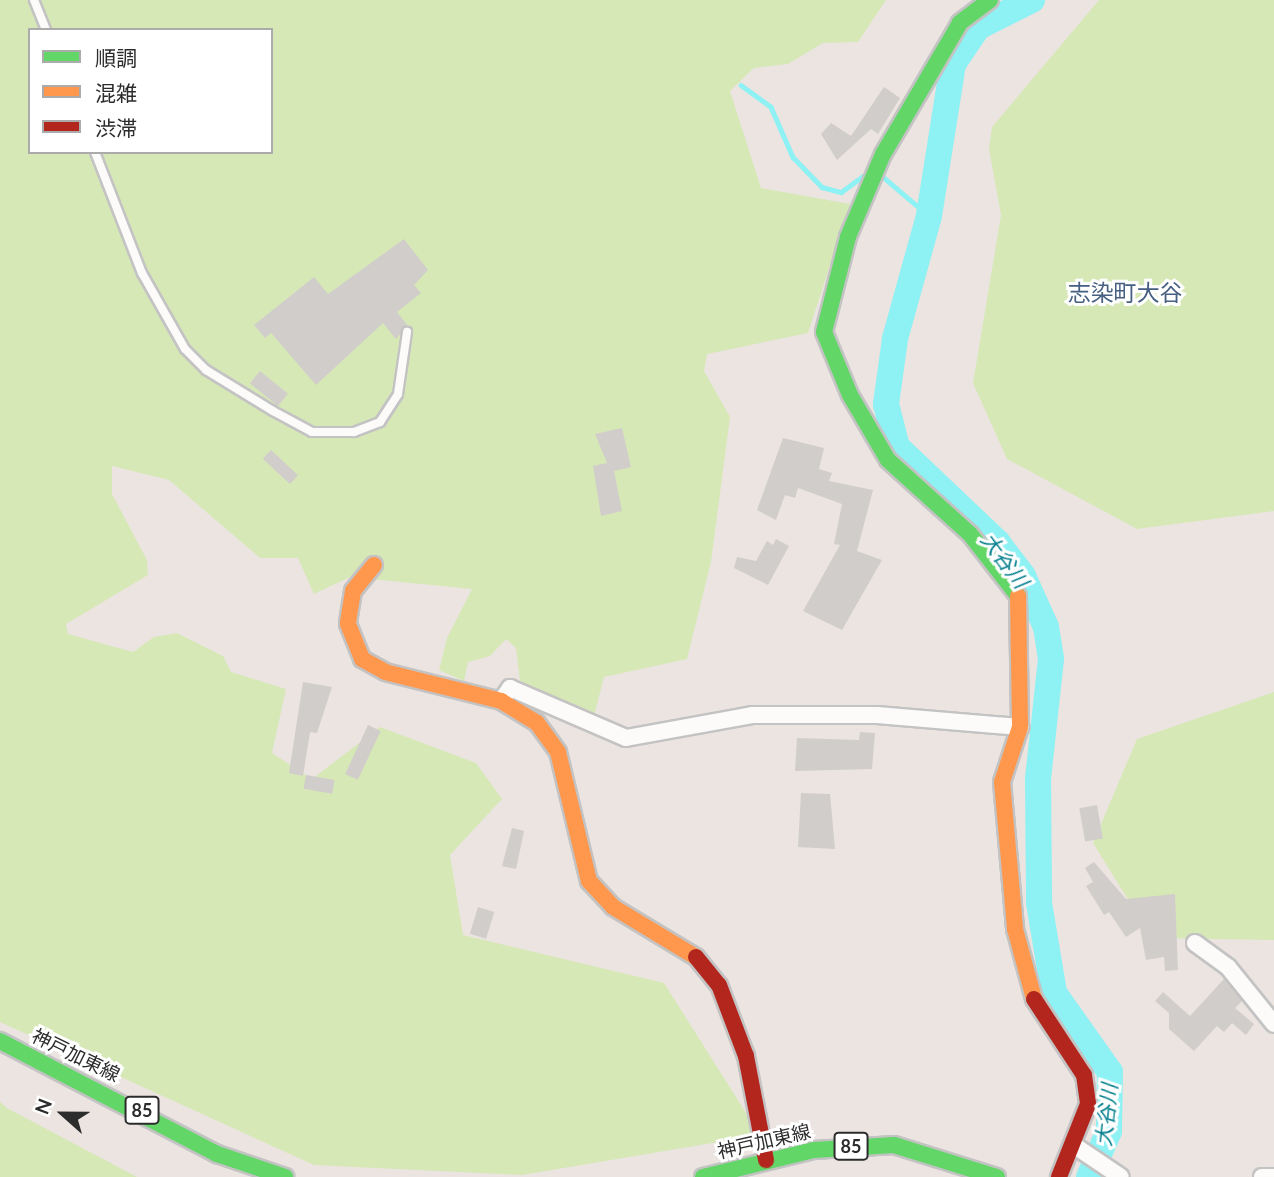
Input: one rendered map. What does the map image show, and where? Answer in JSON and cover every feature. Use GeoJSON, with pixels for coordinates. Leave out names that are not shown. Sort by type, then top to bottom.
{"type":"FeatureCollection","features":[{"type":"Feature","properties":{"kind":"street"},"geometry":{"type":"LineString","coordinates":[[990,0],[960,23],[883,154],[848,237],[824,332],[849,396],[888,460],[970,534],[1020,598],[1020,727],[1002,782],[1014,929],[1034,1000],[1084,1075],[1088,1104],[1079,1148],[1059,1177]]}},
{"type":"Feature","properties":{"kind":"street"},"geometry":{"type":"LineString","coordinates":[[374,565],[353,591],[348,624],[362,659],[385,672],[501,701],[537,723],[558,752],[589,881],[613,907],[690,949],[719,985],[746,1056],[766,1160]]}},
{"type":"Feature","properties":{"kind":"street"},"geometry":{"type":"LineString","coordinates":[[501,701],[510,688],[626,738],[752,715],[877,715],[1020,727]]}},
{"type":"Feature","properties":{"kind":"street"},"geometry":{"type":"LineString","coordinates":[[1195,943],[1228,967],[1274,1024]]}},
{"type":"Feature","properties":{"kind":"street","name":"神戸加東線"},"geometry":{"type":"LineString","coordinates":[[0,1041],[217,1154],[285,1177]]}},
{"type":"Feature","properties":{"kind":"street","name":"神戸加東線"},"geometry":{"type":"LineString","coordinates":[[703,1177],[766,1160],[894,1146],[997,1177]]}},
{"type":"Feature","properties":{"kind":"street"},"geometry":{"type":"LineString","coordinates":[[1079,1148],[1117,1174]]}},
{"type":"Feature","properties":{"kind":"street"},"geometry":{"type":"LineString","coordinates":[[1262,1177],[1274,1177]]}},
{"type":"Feature","properties":{"kind":"lane"},"geometry":{"type":"LineString","coordinates":[[34,0],[45,28]]}},
{"type":"Feature","properties":{"kind":"lane"},"geometry":{"type":"LineString","coordinates":[[96,154],[142,273],[185,349],[206,370],[273,411],[312,432],[354,432],[380,422],[398,394],[407,332]]}},
{"type":"Feature","properties":{"kind":"green space"},"geometry":{"type":"Polygon","coordinates":[[[0,0],[886,0],[858,42],[823,43],[788,64],[754,68],[730,91],[761,188],[850,204],[808,333],[707,354],[704,371],[730,417],[711,562],[687,659],[604,677],[594,716],[520,681],[516,648],[506,639],[490,656],[468,662],[464,681],[439,670],[447,638],[472,589],[350,577],[314,594],[298,558],[260,558],[169,480],[112,466],[112,494],[147,560],[148,575],[66,624],[68,634],[133,652],[154,637],[177,633],[223,656],[231,672],[286,689],[272,753],[312,779],[380,727],[476,763],[502,799],[450,855],[463,935],[664,983],[760,1135],[522,1175],[314,1165],[0,1022],[0,0]]]}},
{"type":"Feature","properties":{"kind":"green space"},"geometry":{"type":"Polygon","coordinates":[[[1099,0],[1274,0],[1274,511],[1137,529],[1007,459],[973,383],[1001,215],[989,149],[992,127],[1099,0]]]}},
{"type":"Feature","properties":{"kind":"green space"},"geometry":{"type":"Polygon","coordinates":[[[1274,692],[1274,940],[1152,938],[1093,843],[1137,739],[1274,692]]]}},
{"type":"Feature","properties":{"kind":"green space"},"geometry":{"type":"Polygon","coordinates":[[[0,1102],[7,1108],[137,1177],[0,1177],[0,1102]]]}},
{"type":"Feature","properties":{"kind":"building"},"geometry":{"type":"Polygon","coordinates":[[[884,87],[900,98],[878,134],[871,129],[837,160],[821,134],[831,123],[851,136],[884,87]]]}},
{"type":"Feature","properties":{"kind":"building"},"geometry":{"type":"Polygon","coordinates":[[[404,239],[428,270],[414,285],[421,293],[397,312],[408,326],[396,339],[383,323],[316,385],[271,333],[265,338],[254,325],[314,277],[328,294],[404,239]]]}},
{"type":"Feature","properties":{"kind":"building"},"geometry":{"type":"Polygon","coordinates":[[[260,371],[288,394],[278,406],[250,383],[260,371]]]}},
{"type":"Feature","properties":{"kind":"building"},"geometry":{"type":"Polygon","coordinates":[[[622,428],[631,467],[614,471],[622,511],[601,516],[593,466],[607,463],[595,434],[622,428]]]}},
{"type":"Feature","properties":{"kind":"building"},"geometry":{"type":"Polygon","coordinates":[[[783,438],[824,448],[819,469],[832,473],[829,481],[873,490],[857,551],[882,560],[842,630],[803,611],[840,545],[834,544],[842,504],[798,488],[795,498],[785,495],[776,520],[757,510],[783,438]]]}},
{"type":"Feature","properties":{"kind":"building"},"geometry":{"type":"Polygon","coordinates":[[[271,450],[298,475],[290,484],[263,459],[271,450]]]}},
{"type":"Feature","properties":{"kind":"building"},"geometry":{"type":"Polygon","coordinates":[[[776,539],[789,546],[768,585],[734,568],[737,557],[756,561],[767,541],[773,545],[776,539]]]}},
{"type":"Feature","properties":{"kind":"building"},"geometry":{"type":"Polygon","coordinates":[[[303,682],[332,687],[317,733],[310,732],[303,776],[289,773],[303,682]]]}},
{"type":"Feature","properties":{"kind":"building"},"geometry":{"type":"Polygon","coordinates":[[[368,725],[381,731],[358,780],[345,774],[368,725]]]}},
{"type":"Feature","properties":{"kind":"building"},"geometry":{"type":"Polygon","coordinates":[[[860,732],[875,733],[872,769],[795,771],[797,738],[859,740],[860,732]]]}},
{"type":"Feature","properties":{"kind":"building"},"geometry":{"type":"Polygon","coordinates":[[[306,775],[335,780],[332,794],[304,789],[306,775]]]}},
{"type":"Feature","properties":{"kind":"building"},"geometry":{"type":"Polygon","coordinates":[[[801,793],[830,794],[835,849],[798,847],[801,793]]]}},
{"type":"Feature","properties":{"kind":"building"},"geometry":{"type":"Polygon","coordinates":[[[1097,805],[1103,838],[1085,842],[1079,808],[1097,805]]]}},
{"type":"Feature","properties":{"kind":"building"},"geometry":{"type":"Polygon","coordinates":[[[512,828],[524,831],[516,869],[502,866],[512,828]]]}},
{"type":"Feature","properties":{"kind":"building"},"geometry":{"type":"Polygon","coordinates":[[[1094,862],[1126,899],[1175,894],[1178,970],[1165,971],[1164,957],[1146,960],[1140,928],[1126,937],[1109,912],[1104,915],[1086,886],[1093,882],[1085,868],[1094,862]]]}},
{"type":"Feature","properties":{"kind":"building"},"geometry":{"type":"Polygon","coordinates":[[[478,907],[494,912],[486,939],[470,934],[478,907]]]}},
{"type":"Feature","properties":{"kind":"building"},"geometry":{"type":"Polygon","coordinates":[[[1224,979],[1242,1001],[1235,1008],[1254,1024],[1246,1035],[1232,1023],[1224,1032],[1217,1026],[1194,1051],[1169,1029],[1169,1013],[1155,1001],[1163,992],[1190,1016],[1224,979]]]}},
{"type":"Feature","properties":{"kind":"waterway","name":"大谷川"},"geometry":{"type":"LineString","coordinates":[[1032,0],[978,27],[953,64],[929,216],[895,339],[886,404],[897,447],[998,543],[1023,576],[1046,627],[1051,659],[1038,779],[1039,903],[1054,993],[1110,1072],[1109,1131],[1089,1177]]}},
{"type":"Feature","properties":{"kind":"waterway"},"geometry":{"type":"LineString","coordinates":[[741,85],[771,107],[793,157],[822,187],[841,192],[863,176]]}},
{"type":"Feature","properties":{"kind":"waterway"},"geometry":{"type":"LineString","coordinates":[[882,176],[929,216]]}},
{"type":"Feature","properties":{"kind":"traffic: fast"},"geometry":{"type":"LineString","coordinates":[[990,0],[960,23],[883,154],[848,237],[824,332],[850,395],[888,460],[970,534],[1018,596]]}},
{"type":"Feature","properties":{"kind":"traffic: fast"},"geometry":{"type":"LineString","coordinates":[[0,1041],[217,1154],[285,1177]]}},
{"type":"Feature","properties":{"kind":"traffic: fast"},"geometry":{"type":"LineString","coordinates":[[703,1177],[814,1150],[894,1145],[997,1177]]}},
{"type":"Feature","properties":{"kind":"traffic: slow"},"geometry":{"type":"LineString","coordinates":[[374,565],[353,591],[348,624],[362,659],[385,672],[501,701],[537,723],[558,752],[589,881],[613,907],[696,957]]}},
{"type":"Feature","properties":{"kind":"traffic: slow"},"geometry":{"type":"LineString","coordinates":[[1018,596],[1020,727],[1002,782],[1015,929],[1034,999]]}},
{"type":"Feature","properties":{"kind":"traffic: jam"},"geometry":{"type":"LineString","coordinates":[[696,957],[719,985],[746,1056],[766,1160]]}},
{"type":"Feature","properties":{"kind":"traffic: jam"},"geometry":{"type":"LineString","coordinates":[[1034,999],[1084,1075],[1088,1104],[1059,1177]]}},
{"type":"Feature","properties":{"kind":"district","name":"志染町大谷"},"geometry":{"type":"Point","coordinates":[1125,292]}}]}
